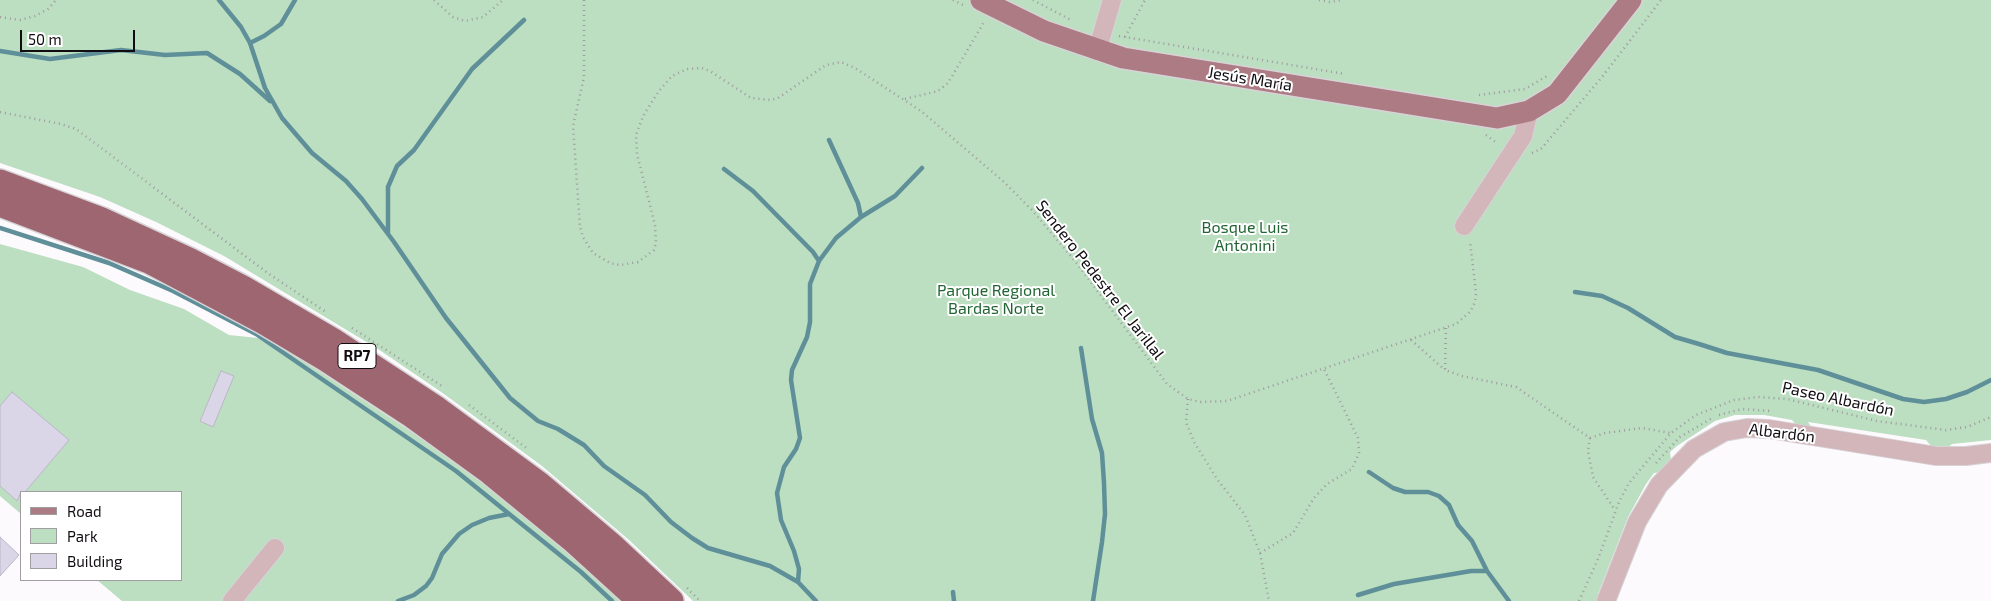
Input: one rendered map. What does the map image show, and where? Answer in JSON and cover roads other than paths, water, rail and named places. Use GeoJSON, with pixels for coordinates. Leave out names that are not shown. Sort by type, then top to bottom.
{"type":"FeatureCollection","features":[{"type":"Feature","properties":{"kind":"highway","name":"RP7"},"geometry":{"type":"LineString","coordinates":[[0,182],[102,220],[189,260],[243,288],[332,340],[437,408],[539,484],[597,533],[671,601]]}},
{"type":"Feature","properties":{"kind":"highway","name":"RP7"},"geometry":{"type":"LineString","coordinates":[[6,207],[117,248],[178,276],[264,322],[339,367],[410,414],[490,472],[573,540],[640,601]]}},
{"type":"Feature","properties":{"kind":"main road"},"geometry":{"type":"LineString","coordinates":[[1529,112],[1547,101],[1566,84],[1631,0]]}},
{"type":"Feature","properties":{"kind":"main road","name":"Jesús María"},"geometry":{"type":"LineString","coordinates":[[984,8],[1097,51],[1142,62],[1485,117],[1508,117],[1529,112]]}},
{"type":"Feature","properties":{"kind":"street"},"geometry":{"type":"LineString","coordinates":[[1097,51],[1114,2]]}},
{"type":"Feature","properties":{"kind":"street"},"geometry":{"type":"LineString","coordinates":[[1467,231],[1523,136],[1529,112]]}},
{"type":"Feature","properties":{"kind":"street","name":"Albardón"},"geometry":{"type":"LineString","coordinates":[[1606,601],[1637,522],[1656,489],[1686,455],[1716,435],[1739,428],[1754,428],[1936,456],[1966,456],[1991,453]]}},
{"type":"Feature","properties":{"kind":"street"},"geometry":{"type":"LineString","coordinates":[[232,601],[275,548]]}},
{"type":"Feature","properties":{"kind":"waterway"},"geometry":{"type":"LineString","coordinates":[[219,0],[241,27],[250,43],[265,88],[282,118],[312,153],[346,181],[362,199],[446,318],[510,398],[538,421],[558,429],[584,445],[604,466],[645,495],[671,522],[692,538],[708,548],[770,566],[798,582],[816,601]]}},
{"type":"Feature","properties":{"kind":"waterway"},"geometry":{"type":"LineString","coordinates":[[250,43],[281,24],[295,0]]}},
{"type":"Feature","properties":{"kind":"waterway"},"geometry":{"type":"LineString","coordinates":[[388,233],[388,187],[397,166],[414,150],[472,69],[524,20]]}},
{"type":"Feature","properties":{"kind":"waterway"},"geometry":{"type":"LineString","coordinates":[[0,51],[50,59],[121,50],[165,55],[207,53],[240,74],[270,101]]}},
{"type":"Feature","properties":{"kind":"waterway"},"geometry":{"type":"LineString","coordinates":[[829,140],[858,203],[861,217]]}},
{"type":"Feature","properties":{"kind":"waterway"},"geometry":{"type":"LineString","coordinates":[[798,582],[799,569],[794,551],[781,520],[777,493],[784,467],[796,449],[800,438],[791,380],[792,370],[807,337],[810,322],[810,284],[819,261],[836,238],[861,217],[895,196],[922,168]]}},
{"type":"Feature","properties":{"kind":"waterway"},"geometry":{"type":"LineString","coordinates":[[724,169],[753,191],[813,252],[819,261]]}},
{"type":"Feature","properties":{"kind":"waterway"},"geometry":{"type":"LineString","coordinates":[[0,228],[109,263],[173,291],[256,334],[456,471],[581,572],[612,601]]}},
{"type":"Feature","properties":{"kind":"waterway"},"geometry":{"type":"LineString","coordinates":[[1575,292],[1602,296],[1628,308],[1675,337],[1727,353],[1818,370],[1903,399],[1924,402],[1946,399],[1967,392],[1991,380]]}},
{"type":"Feature","properties":{"kind":"waterway"},"geometry":{"type":"LineString","coordinates":[[1081,348],[1092,419],[1102,453],[1104,483],[1105,514],[1093,601]]}},
{"type":"Feature","properties":{"kind":"waterway"},"geometry":{"type":"LineString","coordinates":[[1369,472],[1393,488],[1405,492],[1428,492],[1439,496],[1449,505],[1458,525],[1472,541],[1487,571],[1509,601]]}},
{"type":"Feature","properties":{"kind":"waterway"},"geometry":{"type":"LineString","coordinates":[[398,601],[414,595],[426,586],[432,578],[442,554],[459,534],[472,525],[489,518],[509,514]]}},
{"type":"Feature","properties":{"kind":"waterway"},"geometry":{"type":"LineString","coordinates":[[1358,595],[1394,584],[1471,571],[1487,571]]}},
{"type":"Feature","properties":{"kind":"waterway"},"geometry":{"type":"LineString","coordinates":[[953,592],[954,601]]}},
{"type":"Feature","properties":{"kind":"park label","name":"Bosque Luis Antonini"},"geometry":{"type":"Point","coordinates":[1245,237]}},
{"type":"Feature","properties":{"kind":"park label","name":"Parque Regional Bardas Norte"},"geometry":{"type":"Point","coordinates":[996,300]}}]}
